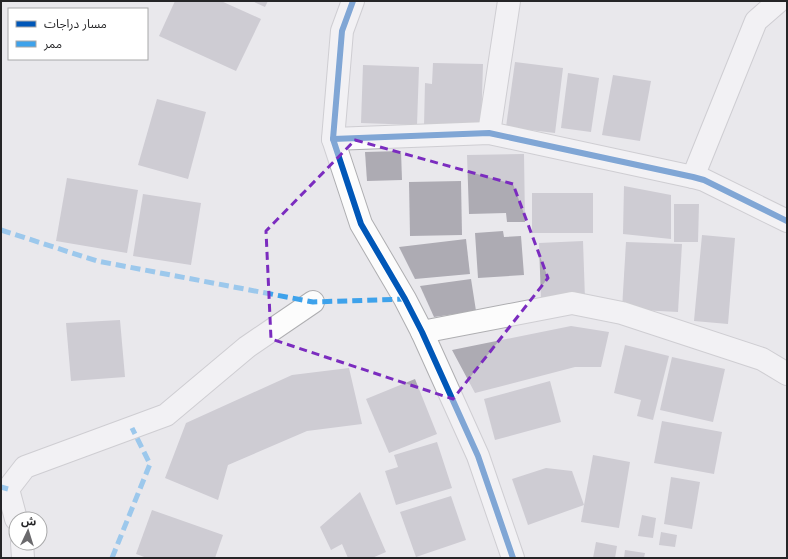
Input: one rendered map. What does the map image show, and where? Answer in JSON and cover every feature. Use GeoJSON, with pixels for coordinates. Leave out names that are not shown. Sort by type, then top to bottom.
{"type":"FeatureCollection","features":[{"type":"Feature","properties":{"kind":"street"},"geometry":{"type":"LineString","coordinates":[[353,1],[342,31],[333,139],[361,224],[422,332],[478,456],[513,558]]}},
{"type":"Feature","properties":{"kind":"street"},"geometry":{"type":"LineString","coordinates":[[489,133],[508,1]]}},
{"type":"Feature","properties":{"kind":"street"},"geometry":{"type":"LineString","coordinates":[[693,177],[756,21],[779,1]]}},
{"type":"Feature","properties":{"kind":"street"},"geometry":{"type":"LineString","coordinates":[[333,139],[489,133],[704,180],[787,221]]}},
{"type":"Feature","properties":{"kind":"street"},"geometry":{"type":"LineString","coordinates":[[14,511],[8,489],[25,467],[166,415],[247,347],[313,302]]}},
{"type":"Feature","properties":{"kind":"street"},"geometry":{"type":"LineString","coordinates":[[422,332],[572,303],[622,313],[762,359],[787,374]]}},
{"type":"Feature","properties":{"kind":"highlighted area"},"geometry":{"type":"Polygon","coordinates":[[[355,140],[513,184],[548,278],[453,399],[271,339],[266,231],[355,140]]]}},
{"type":"Feature","properties":{"kind":"building"},"geometry":{"type":"Polygon","coordinates":[[[175,1],[221,1],[261,19],[236,71],[159,36],[175,1]]]}},
{"type":"Feature","properties":{"kind":"building"},"geometry":{"type":"Polygon","coordinates":[[[252,1],[268,1],[265,7],[252,1]]]}},
{"type":"Feature","properties":{"kind":"building"},"geometry":{"type":"Polygon","coordinates":[[[515,62],[563,68],[555,133],[506,127],[515,62]]]}},
{"type":"Feature","properties":{"kind":"building"},"geometry":{"type":"Polygon","coordinates":[[[433,63],[483,64],[481,127],[424,126],[425,83],[432,84],[433,63]]]}},
{"type":"Feature","properties":{"kind":"building"},"geometry":{"type":"Polygon","coordinates":[[[363,65],[419,67],[417,125],[361,123],[363,65]]]}},
{"type":"Feature","properties":{"kind":"building"},"geometry":{"type":"Polygon","coordinates":[[[568,73],[599,78],[591,132],[561,128],[568,73]]]}},
{"type":"Feature","properties":{"kind":"building"},"geometry":{"type":"Polygon","coordinates":[[[613,75],[651,81],[640,141],[602,135],[613,75]]]}},
{"type":"Feature","properties":{"kind":"building"},"geometry":{"type":"Polygon","coordinates":[[[157,99],[206,112],[188,179],[138,165],[157,99]]]}},
{"type":"Feature","properties":{"kind":"building"},"geometry":{"type":"Polygon","coordinates":[[[401,151],[402,180],[367,181],[365,152],[401,151]]]}},
{"type":"Feature","properties":{"kind":"building"},"geometry":{"type":"Polygon","coordinates":[[[524,154],[525,222],[507,222],[506,213],[469,214],[467,155],[524,154]]]}},
{"type":"Feature","properties":{"kind":"building"},"geometry":{"type":"Polygon","coordinates":[[[67,178],[138,190],[127,253],[56,241],[67,178]]]}},
{"type":"Feature","properties":{"kind":"building"},"geometry":{"type":"Polygon","coordinates":[[[461,181],[462,235],[410,236],[409,182],[461,181]]]}},
{"type":"Feature","properties":{"kind":"building"},"geometry":{"type":"Polygon","coordinates":[[[624,186],[671,195],[671,239],[623,234],[624,186]]]}},
{"type":"Feature","properties":{"kind":"building"},"geometry":{"type":"Polygon","coordinates":[[[532,193],[593,193],[593,233],[532,233],[532,193]]]}},
{"type":"Feature","properties":{"kind":"building"},"geometry":{"type":"Polygon","coordinates":[[[143,194],[201,203],[191,265],[133,256],[143,194]]]}},
{"type":"Feature","properties":{"kind":"building"},"geometry":{"type":"Polygon","coordinates":[[[674,204],[699,204],[698,242],[674,242],[674,204]]]}},
{"type":"Feature","properties":{"kind":"building"},"geometry":{"type":"Polygon","coordinates":[[[503,231],[504,237],[521,236],[524,275],[478,278],[475,233],[503,231]]]}},
{"type":"Feature","properties":{"kind":"building"},"geometry":{"type":"Polygon","coordinates":[[[702,235],[735,238],[728,324],[694,321],[702,235]]]}},
{"type":"Feature","properties":{"kind":"building"},"geometry":{"type":"Polygon","coordinates":[[[466,239],[470,274],[415,279],[399,247],[466,239]]]}},
{"type":"Feature","properties":{"kind":"building"},"geometry":{"type":"Polygon","coordinates":[[[583,241],[585,299],[541,300],[539,243],[583,241]]]}},
{"type":"Feature","properties":{"kind":"building"},"geometry":{"type":"Polygon","coordinates":[[[626,242],[682,244],[678,312],[622,309],[626,242]]]}},
{"type":"Feature","properties":{"kind":"building"},"geometry":{"type":"Polygon","coordinates":[[[471,279],[476,311],[434,317],[420,286],[471,279]]]}},
{"type":"Feature","properties":{"kind":"building"},"geometry":{"type":"Polygon","coordinates":[[[120,320],[125,377],[71,381],[66,323],[120,320]]]}},
{"type":"Feature","properties":{"kind":"building"},"geometry":{"type":"Polygon","coordinates":[[[571,326],[609,332],[601,367],[575,367],[475,393],[452,350],[571,326]]]}},
{"type":"Feature","properties":{"kind":"building"},"geometry":{"type":"Polygon","coordinates":[[[625,345],[669,356],[653,420],[637,416],[641,400],[614,393],[625,345]]]}},
{"type":"Feature","properties":{"kind":"building"},"geometry":{"type":"Polygon","coordinates":[[[672,357],[725,369],[713,422],[660,410],[672,357]]]}},
{"type":"Feature","properties":{"kind":"building"},"geometry":{"type":"Polygon","coordinates":[[[349,368],[362,424],[307,431],[228,465],[218,500],[165,478],[186,423],[292,375],[349,368]]]}},
{"type":"Feature","properties":{"kind":"building"},"geometry":{"type":"Polygon","coordinates":[[[415,379],[437,434],[389,453],[366,399],[415,379]]]}},
{"type":"Feature","properties":{"kind":"building"},"geometry":{"type":"Polygon","coordinates":[[[550,381],[561,422],[495,440],[484,399],[550,381]]]}},
{"type":"Feature","properties":{"kind":"building"},"geometry":{"type":"Polygon","coordinates":[[[662,421],[722,432],[714,474],[654,463],[662,421]]]}},
{"type":"Feature","properties":{"kind":"building"},"geometry":{"type":"Polygon","coordinates":[[[437,442],[452,488],[396,505],[385,471],[398,467],[394,455],[437,442]]]}},
{"type":"Feature","properties":{"kind":"building"},"geometry":{"type":"Polygon","coordinates":[[[593,455],[630,462],[619,528],[581,522],[593,455]]]}},
{"type":"Feature","properties":{"kind":"building"},"geometry":{"type":"Polygon","coordinates":[[[546,468],[572,471],[584,505],[528,525],[512,479],[546,468]]]}},
{"type":"Feature","properties":{"kind":"building"},"geometry":{"type":"Polygon","coordinates":[[[671,477],[700,482],[692,529],[664,524],[671,477]]]}},
{"type":"Feature","properties":{"kind":"building"},"geometry":{"type":"Polygon","coordinates":[[[360,492],[386,552],[372,558],[348,558],[342,544],[331,550],[320,527],[360,492]]]}},
{"type":"Feature","properties":{"kind":"building"},"geometry":{"type":"Polygon","coordinates":[[[451,496],[466,540],[416,557],[400,512],[451,496]]]}},
{"type":"Feature","properties":{"kind":"building"},"geometry":{"type":"Polygon","coordinates":[[[152,510],[223,535],[215,558],[147,558],[136,554],[152,510]]]}},
{"type":"Feature","properties":{"kind":"building"},"geometry":{"type":"Polygon","coordinates":[[[642,515],[656,518],[653,538],[638,536],[642,515]]]}},
{"type":"Feature","properties":{"kind":"building"},"geometry":{"type":"Polygon","coordinates":[[[661,532],[677,535],[675,547],[659,545],[661,532]]]}},
{"type":"Feature","properties":{"kind":"building"},"geometry":{"type":"Polygon","coordinates":[[[596,542],[617,546],[615,558],[593,558],[596,542]]]}},
{"type":"Feature","properties":{"kind":"building"},"geometry":{"type":"Polygon","coordinates":[[[625,550],[645,553],[644,558],[624,558],[625,550]]]}},
{"type":"Feature","properties":{"kind":"marked path"},"geometry":{"type":"LineString","coordinates":[[1,230],[97,261],[313,302],[405,299]]}},
{"type":"Feature","properties":{"kind":"marked path"},"geometry":{"type":"LineString","coordinates":[[112,558],[150,464],[132,428]]}},
{"type":"Feature","properties":{"kind":"marked path"},"geometry":{"type":"LineString","coordinates":[[1,487],[8,489]]}},
{"type":"Feature","properties":{"kind":"cycle path"},"geometry":{"type":"LineString","coordinates":[[353,1],[342,31],[333,139],[361,224],[405,299],[422,332],[478,456],[513,558]]}},
{"type":"Feature","properties":{"kind":"cycle path"},"geometry":{"type":"LineString","coordinates":[[333,139],[489,133],[704,180],[787,221]]}}]}
